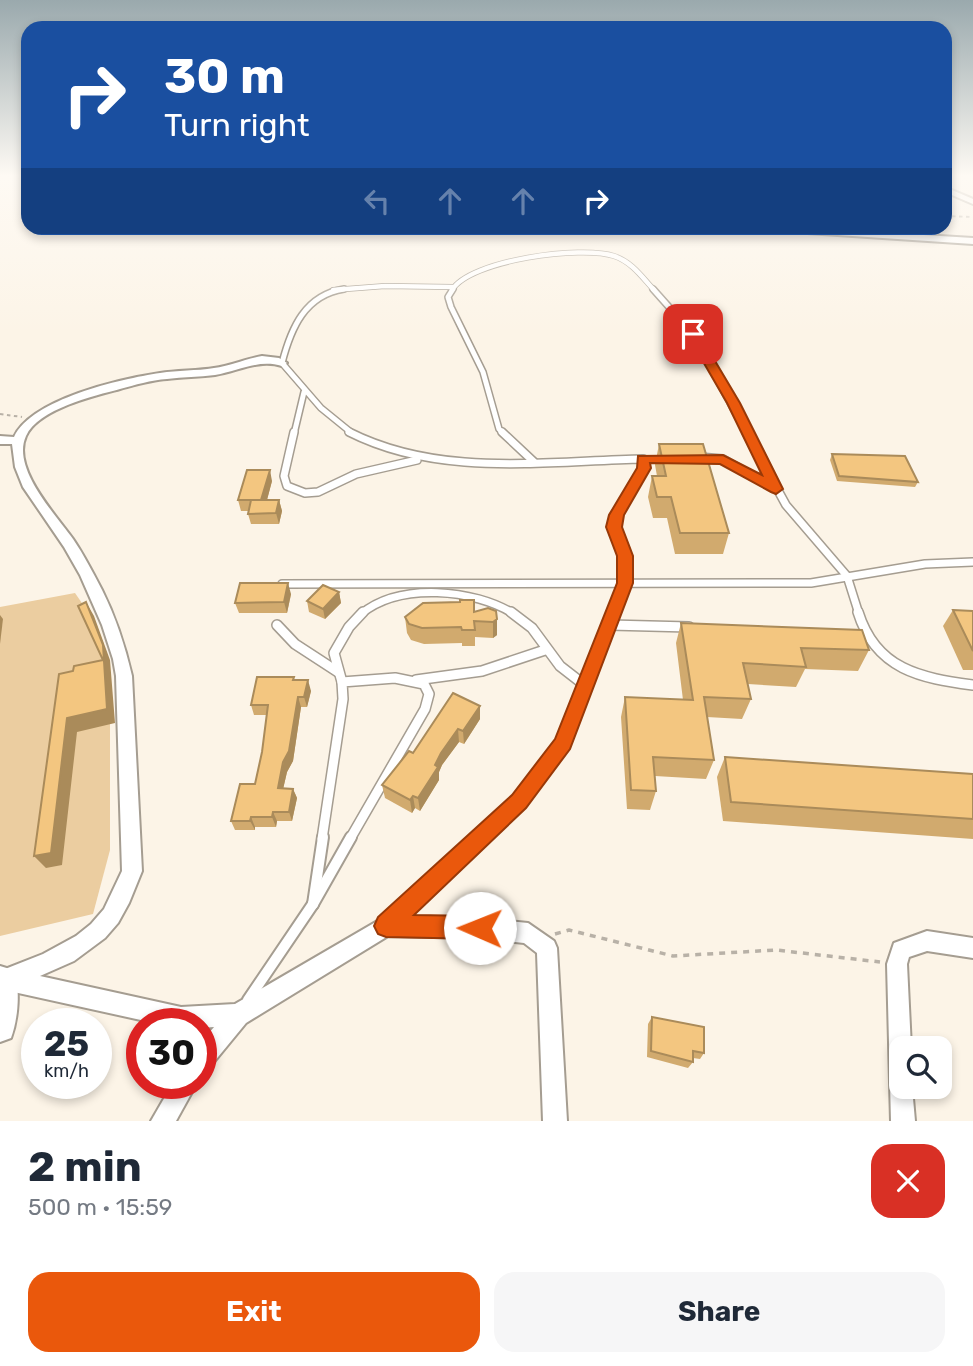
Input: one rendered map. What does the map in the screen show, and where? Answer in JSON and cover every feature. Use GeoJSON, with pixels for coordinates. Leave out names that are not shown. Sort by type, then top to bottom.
{"type":"FeatureCollection","features":[{"type":"Feature","properties":{"kind":"main road"},"geometry":{"type":"LineString","coordinates":[[0,1027],[1,980]]}},
{"type":"Feature","properties":{"kind":"street"},"geometry":{"type":"LineString","coordinates":[[883,235],[973,241]]}},
{"type":"Feature","properties":{"kind":"street"},"geometry":{"type":"LineString","coordinates":[[1,980],[62,958],[99,934],[123,900],[132,871],[124,676],[119,648],[71,548],[25,478],[8,440],[35,420],[78,398],[152,378],[225,370],[259,360],[275,359],[282,363]]}},
{"type":"Feature","properties":{"kind":"street"},"geometry":{"type":"LineString","coordinates":[[217,1041],[238,1015],[386,926],[480,928],[528,933],[547,948],[555,1121]]}},
{"type":"Feature","properties":{"kind":"street"},"geometry":{"type":"LineString","coordinates":[[899,1036],[897,964],[901,950],[927,941],[973,948]]}},
{"type":"Feature","properties":{"kind":"street"},"geometry":{"type":"LineString","coordinates":[[1,980],[65,991],[181,1018],[238,1015]]}},
{"type":"Feature","properties":{"kind":"street"},"geometry":{"type":"LineString","coordinates":[[163,1121],[176,1099]]}},
{"type":"Feature","properties":{"kind":"street"},"geometry":{"type":"LineString","coordinates":[[901,1099],[902,1121]]}},
{"type":"Feature","properties":{"kind":"lane"},"geometry":{"type":"LineString","coordinates":[[534,463],[499,429],[483,372],[448,297],[453,287],[468,274],[534,256],[612,256],[631,264],[693,334],[733,403],[786,505],[847,576],[860,618],[878,648],[904,669],[923,678],[973,685]]}},
{"type":"Feature","properties":{"kind":"lane"},"geometry":{"type":"LineString","coordinates":[[453,287],[353,288],[320,295],[296,322],[282,363],[304,392],[351,433],[379,447],[425,458],[534,463],[654,458]]}},
{"type":"Feature","properties":{"kind":"lane"},"geometry":{"type":"LineString","coordinates":[[304,392],[284,476],[288,486],[305,493],[318,492],[356,474],[425,458]]}},
{"type":"Feature","properties":{"kind":"lane"},"geometry":{"type":"LineString","coordinates":[[690,457],[723,459],[776,489]]}},
{"type":"Feature","properties":{"kind":"lane"},"geometry":{"type":"LineString","coordinates":[[386,926],[519,802],[563,743],[587,687],[625,583],[625,556],[614,527],[616,515],[644,468],[643,459]]}},
{"type":"Feature","properties":{"kind":"lane"},"geometry":{"type":"LineString","coordinates":[[274,584],[811,583],[925,564],[973,562]]}},
{"type":"Feature","properties":{"kind":"lane"},"geometry":{"type":"LineString","coordinates":[[313,904],[343,699],[342,682],[334,653],[344,631],[370,607],[393,598],[433,594],[475,598],[508,609],[526,621],[540,637],[545,650],[565,672],[587,687]]}},
{"type":"Feature","properties":{"kind":"lane"},"geometry":{"type":"LineString","coordinates":[[277,625],[295,644],[338,672]]}},
{"type":"Feature","properties":{"kind":"lane"},"geometry":{"type":"LineString","coordinates":[[610,625],[705,628]]}},
{"type":"Feature","properties":{"kind":"lane"},"geometry":{"type":"LineString","coordinates":[[855,632],[869,632]]}},
{"type":"Feature","properties":{"kind":"lane"},"geometry":{"type":"LineString","coordinates":[[342,682],[474,675],[510,665],[545,650]]}},
{"type":"Feature","properties":{"kind":"lane"},"geometry":{"type":"LineString","coordinates":[[238,1015],[313,904],[425,709],[429,694],[424,684],[415,680]]}},
{"type":"Feature","properties":{"kind":"path"},"geometry":{"type":"LineString","coordinates":[[0,414],[35,420]]}},
{"type":"Feature","properties":{"kind":"path"},"geometry":{"type":"LineString","coordinates":[[547,948],[555,934],[569,930],[673,956],[776,950],[897,964]]}},
{"type":"Feature","properties":{"kind":"shaded area"},"geometry":{"type":"Polygon","coordinates":[[[75,593],[97,625],[110,685],[110,850],[93,914],[0,936],[0,607],[75,593]]]}},
{"type":"Feature","properties":{"kind":"building"},"geometry":{"type":"Polygon","coordinates":[[[659,444],[703,444],[729,533],[680,533],[671,497],[657,497],[652,476],[666,476],[659,444]]]}},
{"type":"Feature","properties":{"kind":"building"},"geometry":{"type":"Polygon","coordinates":[[[832,454],[905,456],[918,482],[839,476],[832,454]]]}},
{"type":"Feature","properties":{"kind":"building"},"geometry":{"type":"Polygon","coordinates":[[[247,470],[270,470],[261,500],[238,500],[247,470]]]}},
{"type":"Feature","properties":{"kind":"building"},"geometry":{"type":"Polygon","coordinates":[[[251,500],[279,500],[276,513],[248,514],[251,500]]]}},
{"type":"Feature","properties":{"kind":"building"},"geometry":{"type":"Polygon","coordinates":[[[240,583],[288,583],[284,602],[235,603],[240,583]]]}},
{"type":"Feature","properties":{"kind":"building"},"geometry":{"type":"Polygon","coordinates":[[[323,585],[339,592],[323,609],[307,601],[323,585]]]}},
{"type":"Feature","properties":{"kind":"building"},"geometry":{"type":"Polygon","coordinates":[[[474,600],[474,612],[488,608],[496,611],[497,619],[493,622],[474,621],[475,630],[462,630],[461,627],[422,628],[409,624],[405,617],[423,603],[474,600]]]}},
{"type":"Feature","properties":{"kind":"building"},"geometry":{"type":"Polygon","coordinates":[[[86,602],[103,645],[107,709],[67,718],[51,853],[34,856],[59,674],[73,671],[74,666],[103,660],[78,606],[86,602]]]}},
{"type":"Feature","properties":{"kind":"building"},"geometry":{"type":"Polygon","coordinates":[[[953,610],[973,611],[973,651],[953,610]]]}},
{"type":"Feature","properties":{"kind":"building"},"geometry":{"type":"Polygon","coordinates":[[[681,623],[862,630],[869,650],[801,648],[806,667],[743,663],[751,699],[704,697],[714,760],[653,757],[656,791],[631,790],[625,697],[693,700],[681,623]]]}},
{"type":"Feature","properties":{"kind":"building"},"geometry":{"type":"Polygon","coordinates":[[[257,677],[294,677],[293,680],[308,680],[304,697],[298,697],[289,751],[283,762],[278,788],[293,789],[289,812],[273,812],[272,817],[251,817],[250,821],[231,821],[240,784],[255,784],[262,752],[268,705],[251,705],[257,677]]]}},
{"type":"Feature","properties":{"kind":"building"},"geometry":{"type":"Polygon","coordinates":[[[453,693],[480,706],[463,731],[458,729],[441,753],[435,765],[438,767],[418,798],[413,796],[410,800],[382,785],[409,751],[413,753],[453,693]]]}},
{"type":"Feature","properties":{"kind":"building"},"geometry":{"type":"Polygon","coordinates":[[[725,757],[973,774],[973,819],[731,802],[725,757]]]}},
{"type":"Feature","properties":{"kind":"building"},"geometry":{"type":"Polygon","coordinates":[[[652,1017],[704,1027],[704,1053],[693,1051],[693,1062],[651,1051],[652,1017]]]}},
{"type":"Feature","properties":{"kind":"route"},"geometry":{"type":"LineString","coordinates":[[480,928],[386,926],[519,802],[563,743],[587,687],[625,583],[625,556],[614,527],[616,515],[644,468],[643,459],[723,459],[776,489],[733,403],[693,334]]}}]}
